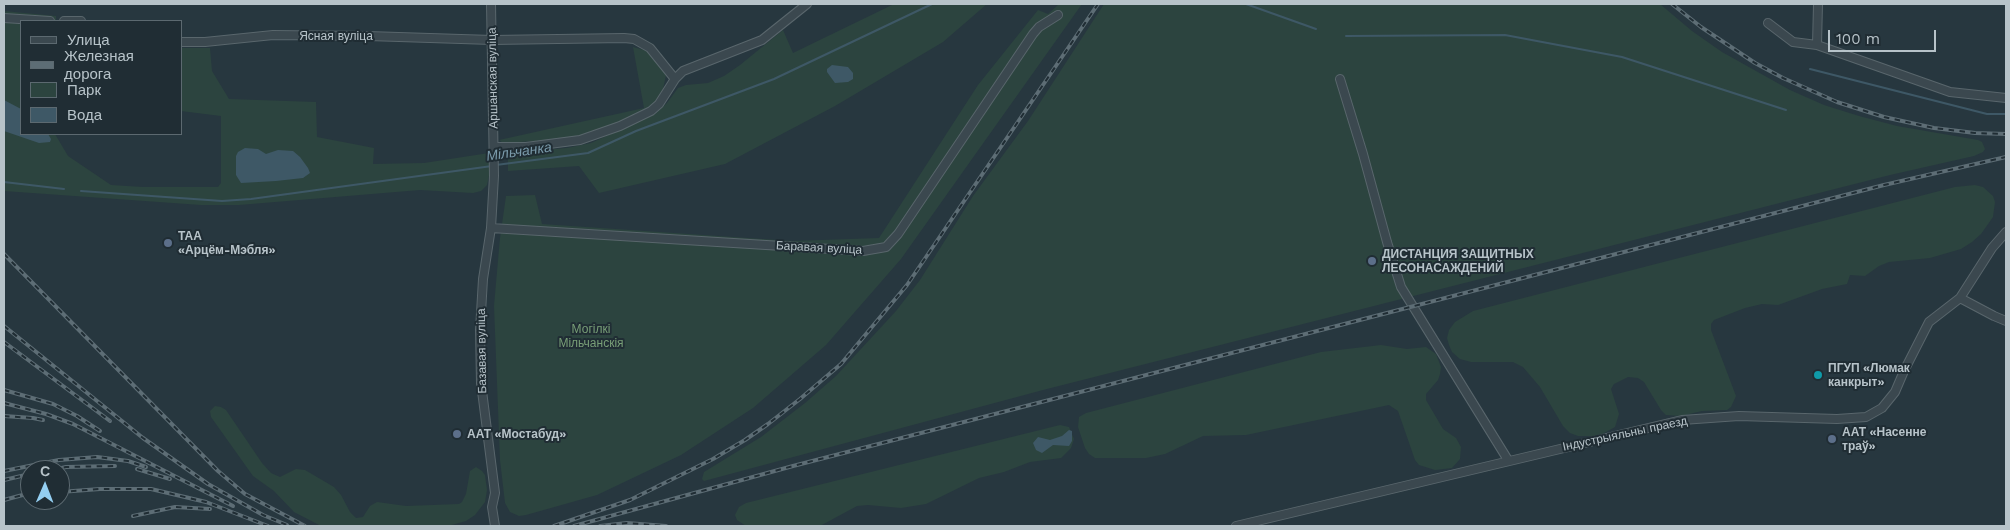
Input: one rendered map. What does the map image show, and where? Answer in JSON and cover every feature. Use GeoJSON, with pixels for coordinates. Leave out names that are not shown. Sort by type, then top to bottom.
{"type":"FeatureCollection","features":[{"type":"Feature","properties":{"kind":"street","name":"Аршанская вуліца"},"geometry":{"type":"LineString","coordinates":[[491,4],[494,176]]}},
{"type":"Feature","properties":{"kind":"street"},"geometry":{"type":"LineString","coordinates":[[494,150],[559,144],[600,135],[651,111],[659,104],[675,79],[688,68],[762,40],[807,4]]}},
{"type":"Feature","properties":{"kind":"street"},"geometry":{"type":"LineString","coordinates":[[1817,45],[1818,4]]}},
{"type":"Feature","properties":{"kind":"street","name":"Баравая вуліца"},"geometry":{"type":"LineString","coordinates":[[491,228],[863,251],[878,250],[886,247],[898,234],[1033,34],[1039,27],[1058,16]]}},
{"type":"Feature","properties":{"kind":"street"},"geometry":{"type":"LineString","coordinates":[[4,18],[35,20]]}},
{"type":"Feature","properties":{"kind":"street"},"geometry":{"type":"LineString","coordinates":[[1768,23],[1793,42],[1817,45],[1950,92],[2006,98]]}},
{"type":"Feature","properties":{"kind":"street","name":"Ясная вуліца"},"geometry":{"type":"LineString","coordinates":[[182,42],[205,42],[274,35],[492,40],[634,39],[643,42],[657,54],[675,79]]}},
{"type":"Feature","properties":{"kind":"street"},"geometry":{"type":"LineString","coordinates":[[1340,79],[1401,287],[1508,460]]}},
{"type":"Feature","properties":{"kind":"street","name":"Базавая вуліца"},"geometry":{"type":"LineString","coordinates":[[494,176],[491,228],[483,280],[480,330],[481,383],[495,493],[492,507],[495,526]]}},
{"type":"Feature","properties":{"kind":"street","name":"Індустрыяльны праезд"},"geometry":{"type":"LineString","coordinates":[[1236,526],[1682,420],[1739,416],[1837,419],[1866,417],[1882,408],[1895,392],[1929,322],[1960,298],[1992,248],[2006,232]]}},
{"type":"Feature","properties":{"kind":"street"},"geometry":{"type":"LineString","coordinates":[[1960,298],[2006,321]]}},
{"type":"Feature","properties":{"kind":"green space"},"geometry":{"type":"Polygon","coordinates":[[[894,4],[987,4],[943,42],[835,106],[725,164],[599,193],[579,166],[508,171],[508,153],[567,148],[591,143],[655,114],[667,103],[678,88],[686,85],[708,83],[724,76],[783,30],[793,53],[894,4]]]}},
{"type":"Feature","properties":{"kind":"green space","name":"Могілкі Мільчанскія"},"geometry":{"type":"Polygon","coordinates":[[[1059,4],[1082,4],[901,259],[826,345],[753,408],[681,455],[597,495],[526,515],[519,516],[510,512],[505,503],[500,460],[494,306],[506,196],[535,195],[542,224],[792,241],[879,238],[978,85],[1038,10],[1048,14],[1059,4]]]}},
{"type":"Feature","properties":{"kind":"green space"},"geometry":{"type":"Polygon","coordinates":[[[1104,4],[1660,4],[1692,31],[1722,52],[1790,90],[1824,105],[1859,116],[1897,126],[1978,140],[1982,142],[1985,149],[1974,156],[1890,175],[1043,390],[704,481],[702,479],[704,472],[761,437],[836,376],[896,311],[920,280],[973,196],[1028,121],[1104,4]]]}},
{"type":"Feature","properties":{"kind":"green space"},"geometry":{"type":"Polygon","coordinates":[[[4,11],[56,16],[56,20],[20,20],[20,135],[56,135],[68,156],[111,185],[218,187],[221,183],[221,116],[182,111],[182,48],[210,48],[212,71],[229,99],[316,102],[317,137],[374,148],[373,164],[424,163],[489,153],[487,185],[481,191],[473,193],[420,190],[239,205],[201,205],[4,191],[4,11]]]}},
{"type":"Feature","properties":{"kind":"green space"},"geometry":{"type":"Polygon","coordinates":[[[633,47],[648,51],[664,69],[666,75],[662,94],[652,106],[628,119],[582,135],[552,140],[503,143],[499,140],[644,108],[633,47]]]}},
{"type":"Feature","properties":{"kind":"green space"},"geometry":{"type":"Polygon","coordinates":[[[1975,185],[1983,187],[1993,196],[1995,202],[1993,217],[1981,234],[1961,249],[1930,258],[1889,262],[1879,266],[1865,276],[1850,275],[1847,284],[1822,289],[1778,305],[1762,304],[1745,308],[1714,320],[1711,324],[1711,330],[1736,396],[1731,407],[1727,410],[1702,411],[1681,416],[1666,415],[1644,382],[1638,378],[1628,377],[1614,384],[1611,389],[1619,414],[1615,427],[1599,436],[1578,436],[1570,433],[1563,426],[1540,387],[1523,367],[1513,362],[1471,362],[1460,359],[1452,352],[1449,345],[1447,338],[1449,330],[1455,322],[1473,311],[1955,187],[1975,185]]]}},
{"type":"Feature","properties":{"kind":"green space"},"geometry":{"type":"Polygon","coordinates":[[[1381,345],[1407,349],[1426,347],[1436,354],[1441,367],[1440,374],[1438,380],[1426,394],[1426,400],[1443,429],[1456,438],[1461,447],[1460,459],[1452,468],[1435,470],[1419,465],[1415,460],[1398,411],[1389,405],[1246,435],[1203,436],[1165,454],[1146,458],[1095,458],[1085,448],[1078,427],[1079,417],[1086,413],[1321,352],[1381,345]]]}},
{"type":"Feature","properties":{"kind":"green space"},"geometry":{"type":"Polygon","coordinates":[[[215,406],[226,410],[262,463],[271,473],[280,477],[296,469],[305,470],[334,487],[356,518],[363,517],[370,506],[377,502],[406,506],[459,504],[466,494],[470,471],[476,467],[485,475],[487,490],[485,502],[475,515],[466,521],[448,526],[321,526],[294,512],[274,491],[253,476],[211,417],[210,411],[215,406]]]}},
{"type":"Feature","properties":{"kind":"green space"},"geometry":{"type":"Polygon","coordinates":[[[1060,425],[1069,427],[1074,439],[1071,448],[1061,458],[1030,462],[1004,472],[979,478],[926,504],[901,508],[857,506],[820,526],[746,526],[737,520],[735,515],[739,507],[746,503],[1060,425]]]}},
{"type":"Feature","properties":{"kind":"water"},"geometry":{"type":"Polygon","coordinates":[[[832,65],[848,67],[853,73],[853,79],[848,82],[835,83],[827,72],[827,69],[832,65]]]}},
{"type":"Feature","properties":{"kind":"water"},"geometry":{"type":"Polygon","coordinates":[[[4,100],[20,108],[20,135],[49,135],[51,139],[50,142],[39,143],[4,131],[4,100]]]}},
{"type":"Feature","properties":{"kind":"water"},"geometry":{"type":"Polygon","coordinates":[[[245,148],[258,149],[266,154],[278,150],[293,151],[300,157],[310,173],[303,178],[241,183],[236,175],[236,156],[238,152],[245,148]]]}},
{"type":"Feature","properties":{"kind":"water"},"geometry":{"type":"Polygon","coordinates":[[[1069,430],[1072,431],[1072,441],[1069,446],[1053,445],[1042,453],[1036,450],[1033,443],[1038,437],[1050,440],[1062,436],[1069,430]]]}},
{"type":"Feature","properties":{"kind":"waterway","name":"Мільчанка"},"geometry":{"type":"LineString","coordinates":[[496,165],[588,153],[636,131],[774,79],[932,4]]}},
{"type":"Feature","properties":{"kind":"waterway"},"geometry":{"type":"LineString","coordinates":[[1246,4],[1316,29]]}},
{"type":"Feature","properties":{"kind":"waterway"},"geometry":{"type":"LineString","coordinates":[[1346,36],[1505,35],[1622,57],[1786,110]]}},
{"type":"Feature","properties":{"kind":"waterway"},"geometry":{"type":"LineString","coordinates":[[1810,69],[1987,114],[2006,114]]}},
{"type":"Feature","properties":{"kind":"waterway","name":"Мільчанка"},"geometry":{"type":"LineString","coordinates":[[81,191],[222,201],[251,199],[492,166]]}},
{"type":"Feature","properties":{"kind":"waterway","name":"Мільчанка"},"geometry":{"type":"LineString","coordinates":[[4,182],[64,189]]}},
{"type":"Feature","properties":{"kind":"railway"},"geometry":{"type":"LineString","coordinates":[[554,526],[630,500],[713,459],[768,424],[841,364],[907,285],[1098,4]]}},
{"type":"Feature","properties":{"kind":"railway"},"geometry":{"type":"LineString","coordinates":[[1672,4],[1701,27],[1755,63],[1783,78],[1837,102],[1884,117],[1934,128],[1975,133],[2006,134]]}},
{"type":"Feature","properties":{"kind":"railway"},"geometry":{"type":"LineString","coordinates":[[574,526],[793,466],[1884,185],[2006,157]]}},
{"type":"Feature","properties":{"kind":"railway"},"geometry":{"type":"LineString","coordinates":[[4,254],[218,471],[245,494],[305,526]]}},
{"type":"Feature","properties":{"kind":"railway"},"geometry":{"type":"LineString","coordinates":[[4,326],[143,438],[208,484],[263,515],[287,525]]}},
{"type":"Feature","properties":{"kind":"railway"},"geometry":{"type":"LineString","coordinates":[[4,342],[110,421]]}},
{"type":"Feature","properties":{"kind":"railway"},"geometry":{"type":"LineString","coordinates":[[4,390],[53,404],[77,416],[100,431]]}},
{"type":"Feature","properties":{"kind":"railway"},"geometry":{"type":"LineString","coordinates":[[4,403],[46,414],[73,424],[233,506]]}},
{"type":"Feature","properties":{"kind":"railway"},"geometry":{"type":"LineString","coordinates":[[4,416],[43,420]]}},
{"type":"Feature","properties":{"kind":"railway"},"geometry":{"type":"LineString","coordinates":[[4,471],[59,460],[97,457],[128,461],[146,467]]}},
{"type":"Feature","properties":{"kind":"railway"},"geometry":{"type":"LineString","coordinates":[[70,467],[115,466]]}},
{"type":"Feature","properties":{"kind":"railway"},"geometry":{"type":"LineString","coordinates":[[137,469],[170,479]]}},
{"type":"Feature","properties":{"kind":"railway"},"geometry":{"type":"LineString","coordinates":[[4,480],[20,476]]}},
{"type":"Feature","properties":{"kind":"railway"},"geometry":{"type":"LineString","coordinates":[[70,491],[151,489],[206,502],[268,526]]}},
{"type":"Feature","properties":{"kind":"railway"},"geometry":{"type":"LineString","coordinates":[[4,500],[20,496]]}},
{"type":"Feature","properties":{"kind":"railway"},"geometry":{"type":"LineString","coordinates":[[133,516],[175,507],[210,509]]}},
{"type":"Feature","properties":{"kind":"railway"},"geometry":{"type":"LineString","coordinates":[[600,526],[627,523],[666,526]]}},
{"type":"Feature","properties":{"kind":"place","name":"ТАА «Арцём-Мэбля»"},"geometry":{"type":"Point","coordinates":[168,243]}},
{"type":"Feature","properties":{"kind":"place","name":"ДИСТАНЦИЯ ЗАЩИТНЫХ ЛЕСОНАСАЖДЕНИЙ"},"geometry":{"type":"Point","coordinates":[1372,261]}},
{"type":"Feature","properties":{"kind":"place","name":"ПГУП «Люмак канкрыт»"},"geometry":{"type":"Point","coordinates":[1818,375]}},
{"type":"Feature","properties":{"kind":"place","name":"ААТ «Мостабуд»"},"geometry":{"type":"Point","coordinates":[457,434]}},
{"type":"Feature","properties":{"kind":"place","name":"ААТ «Насенне траў»"},"geometry":{"type":"Point","coordinates":[1832,439]}}]}
